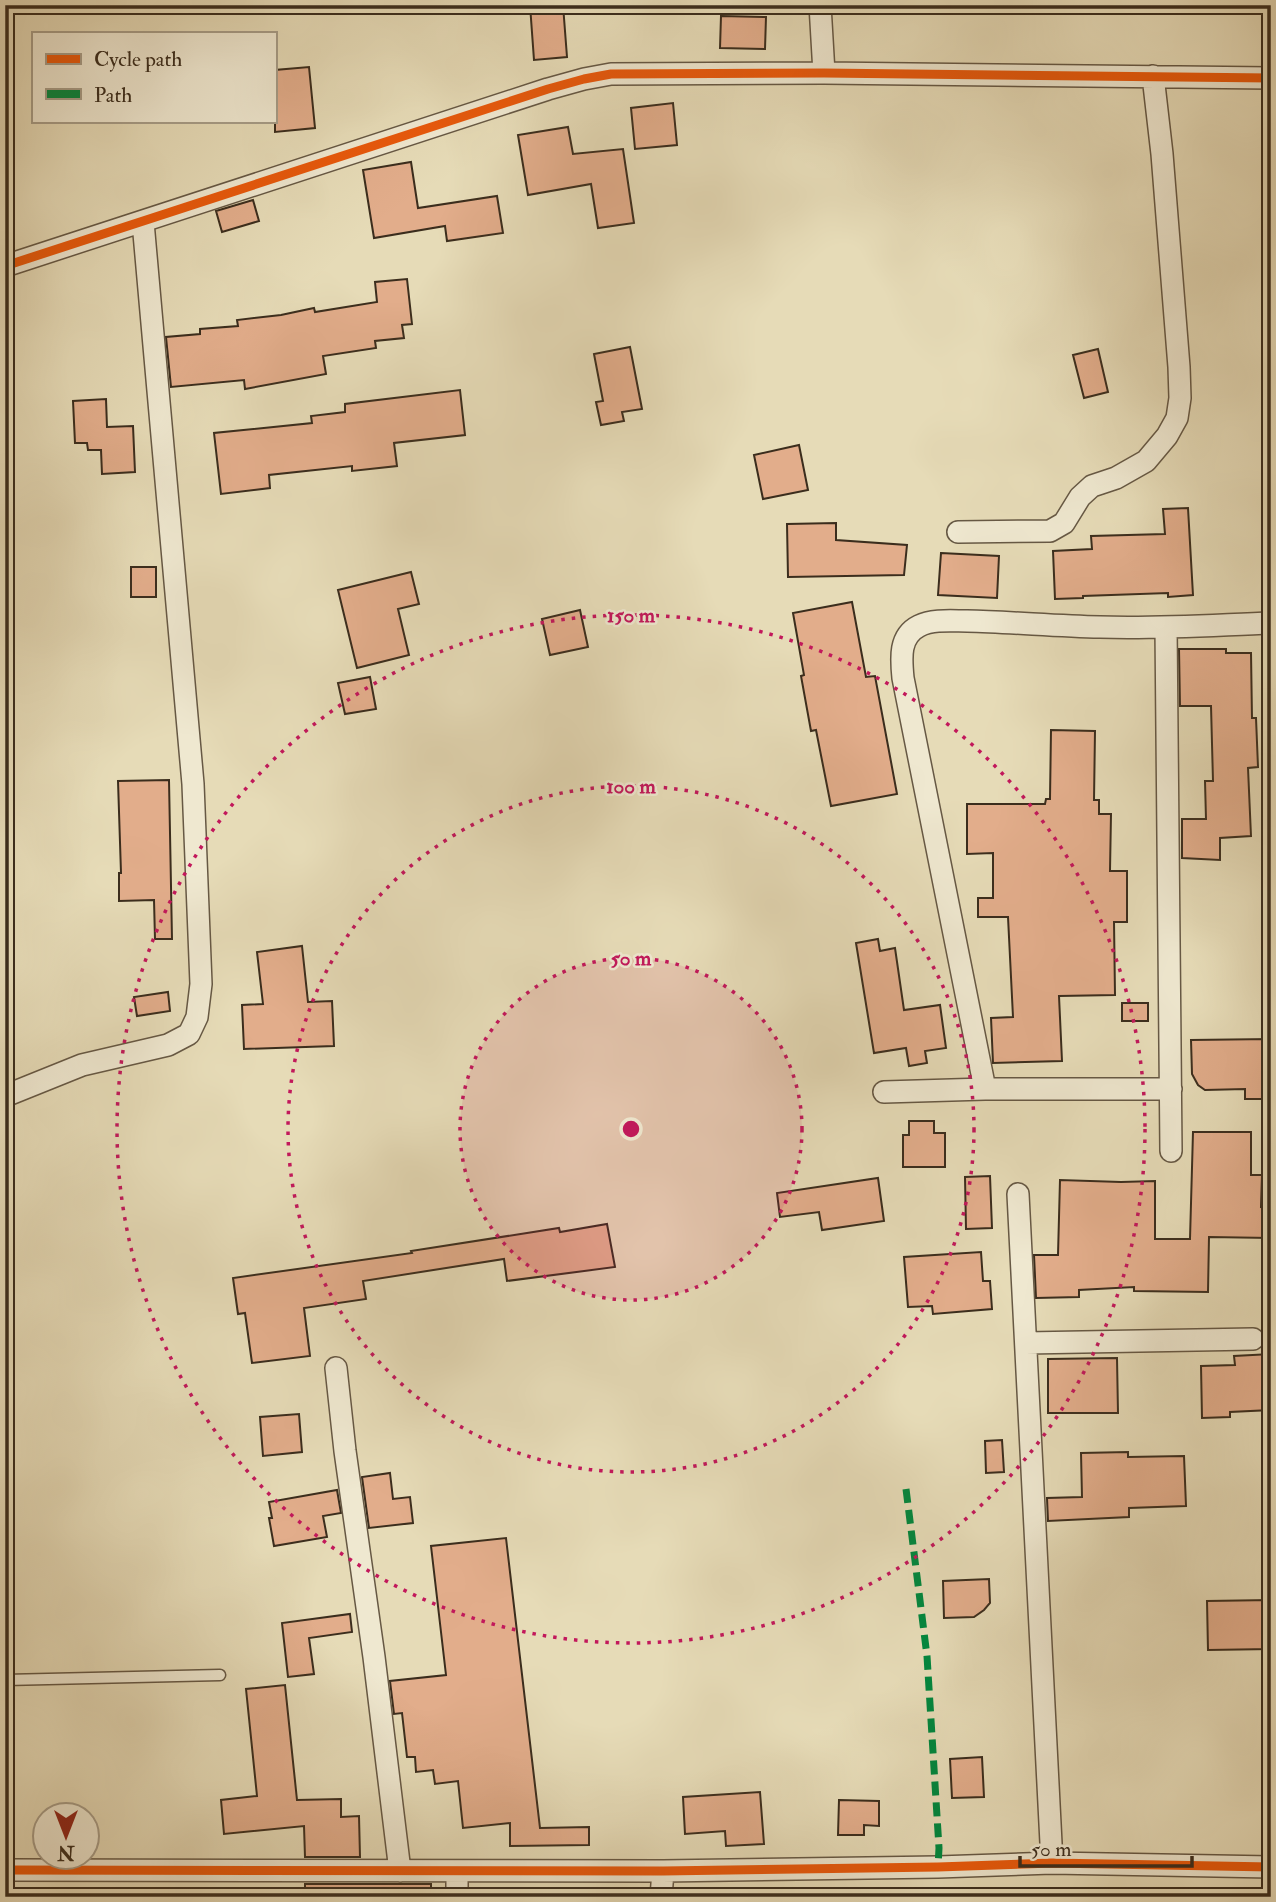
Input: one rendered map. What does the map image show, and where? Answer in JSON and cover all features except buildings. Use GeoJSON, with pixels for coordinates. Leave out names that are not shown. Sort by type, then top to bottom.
{"type":"FeatureCollection","features":[{"type":"Feature","properties":{"kind":"street"},"geometry":{"type":"LineString","coordinates":[[820,5],[824,73]]}},
{"type":"Feature","properties":{"kind":"street"},"geometry":{"type":"LineString","coordinates":[[5,266],[548,89],[611,74],[824,73],[1271,78]]}},
{"type":"Feature","properties":{"kind":"street"},"geometry":{"type":"LineString","coordinates":[[958,531],[1050,531],[1064,523],[1080,496],[1092,486],[1116,478],[1146,461],[1167,436],[1177,418],[1180,398],[1178,367],[1162,154],[1153,76]]}},
{"type":"Feature","properties":{"kind":"street"},"geometry":{"type":"LineString","coordinates":[[5,1096],[82,1065],[168,1045],[189,1034],[197,1017],[201,984],[193,784],[143,222]]}},
{"type":"Feature","properties":{"kind":"street"},"geometry":{"type":"LineString","coordinates":[[985,1089],[903,678],[902,646],[908,634],[920,625],[937,621],[1100,627],[1271,623]]}},
{"type":"Feature","properties":{"kind":"street"},"geometry":{"type":"LineString","coordinates":[[1166,627],[1171,1151]]}},
{"type":"Feature","properties":{"kind":"street"},"geometry":{"type":"LineString","coordinates":[[884,1092],[1171,1089]]}},
{"type":"Feature","properties":{"kind":"street"},"geometry":{"type":"LineString","coordinates":[[1018,1194],[1052,1863]]}},
{"type":"Feature","properties":{"kind":"street"},"geometry":{"type":"LineString","coordinates":[[1026,1343],[1253,1339]]}},
{"type":"Feature","properties":{"kind":"street"},"geometry":{"type":"LineString","coordinates":[[336,1368],[400,1871]]}},
{"type":"Feature","properties":{"kind":"street"},"geometry":{"type":"LineString","coordinates":[[5,1870],[663,1871],[1052,1863],[1271,1867]]}},
{"type":"Feature","properties":{"kind":"street"},"geometry":{"type":"LineString","coordinates":[[457,1871],[457,1897]]}},
{"type":"Feature","properties":{"kind":"street"},"geometry":{"type":"LineString","coordinates":[[661,1897],[663,1871]]}},
{"type":"Feature","properties":{"kind":"lane"},"geometry":{"type":"LineString","coordinates":[[5,1680],[220,1675]]}},
{"type":"Feature","properties":{"kind":"marked path"},"geometry":{"type":"LineString","coordinates":[[906,1489],[927,1656],[938,1867]]}},
{"type":"Feature","properties":{"kind":"cycle path"},"geometry":{"type":"LineString","coordinates":[[5,266],[548,89],[611,74],[824,73],[1271,78]]}},
{"type":"Feature","properties":{"kind":"cycle path"},"geometry":{"type":"LineString","coordinates":[[5,1870],[663,1871],[1052,1863],[1271,1867]]}}]}
